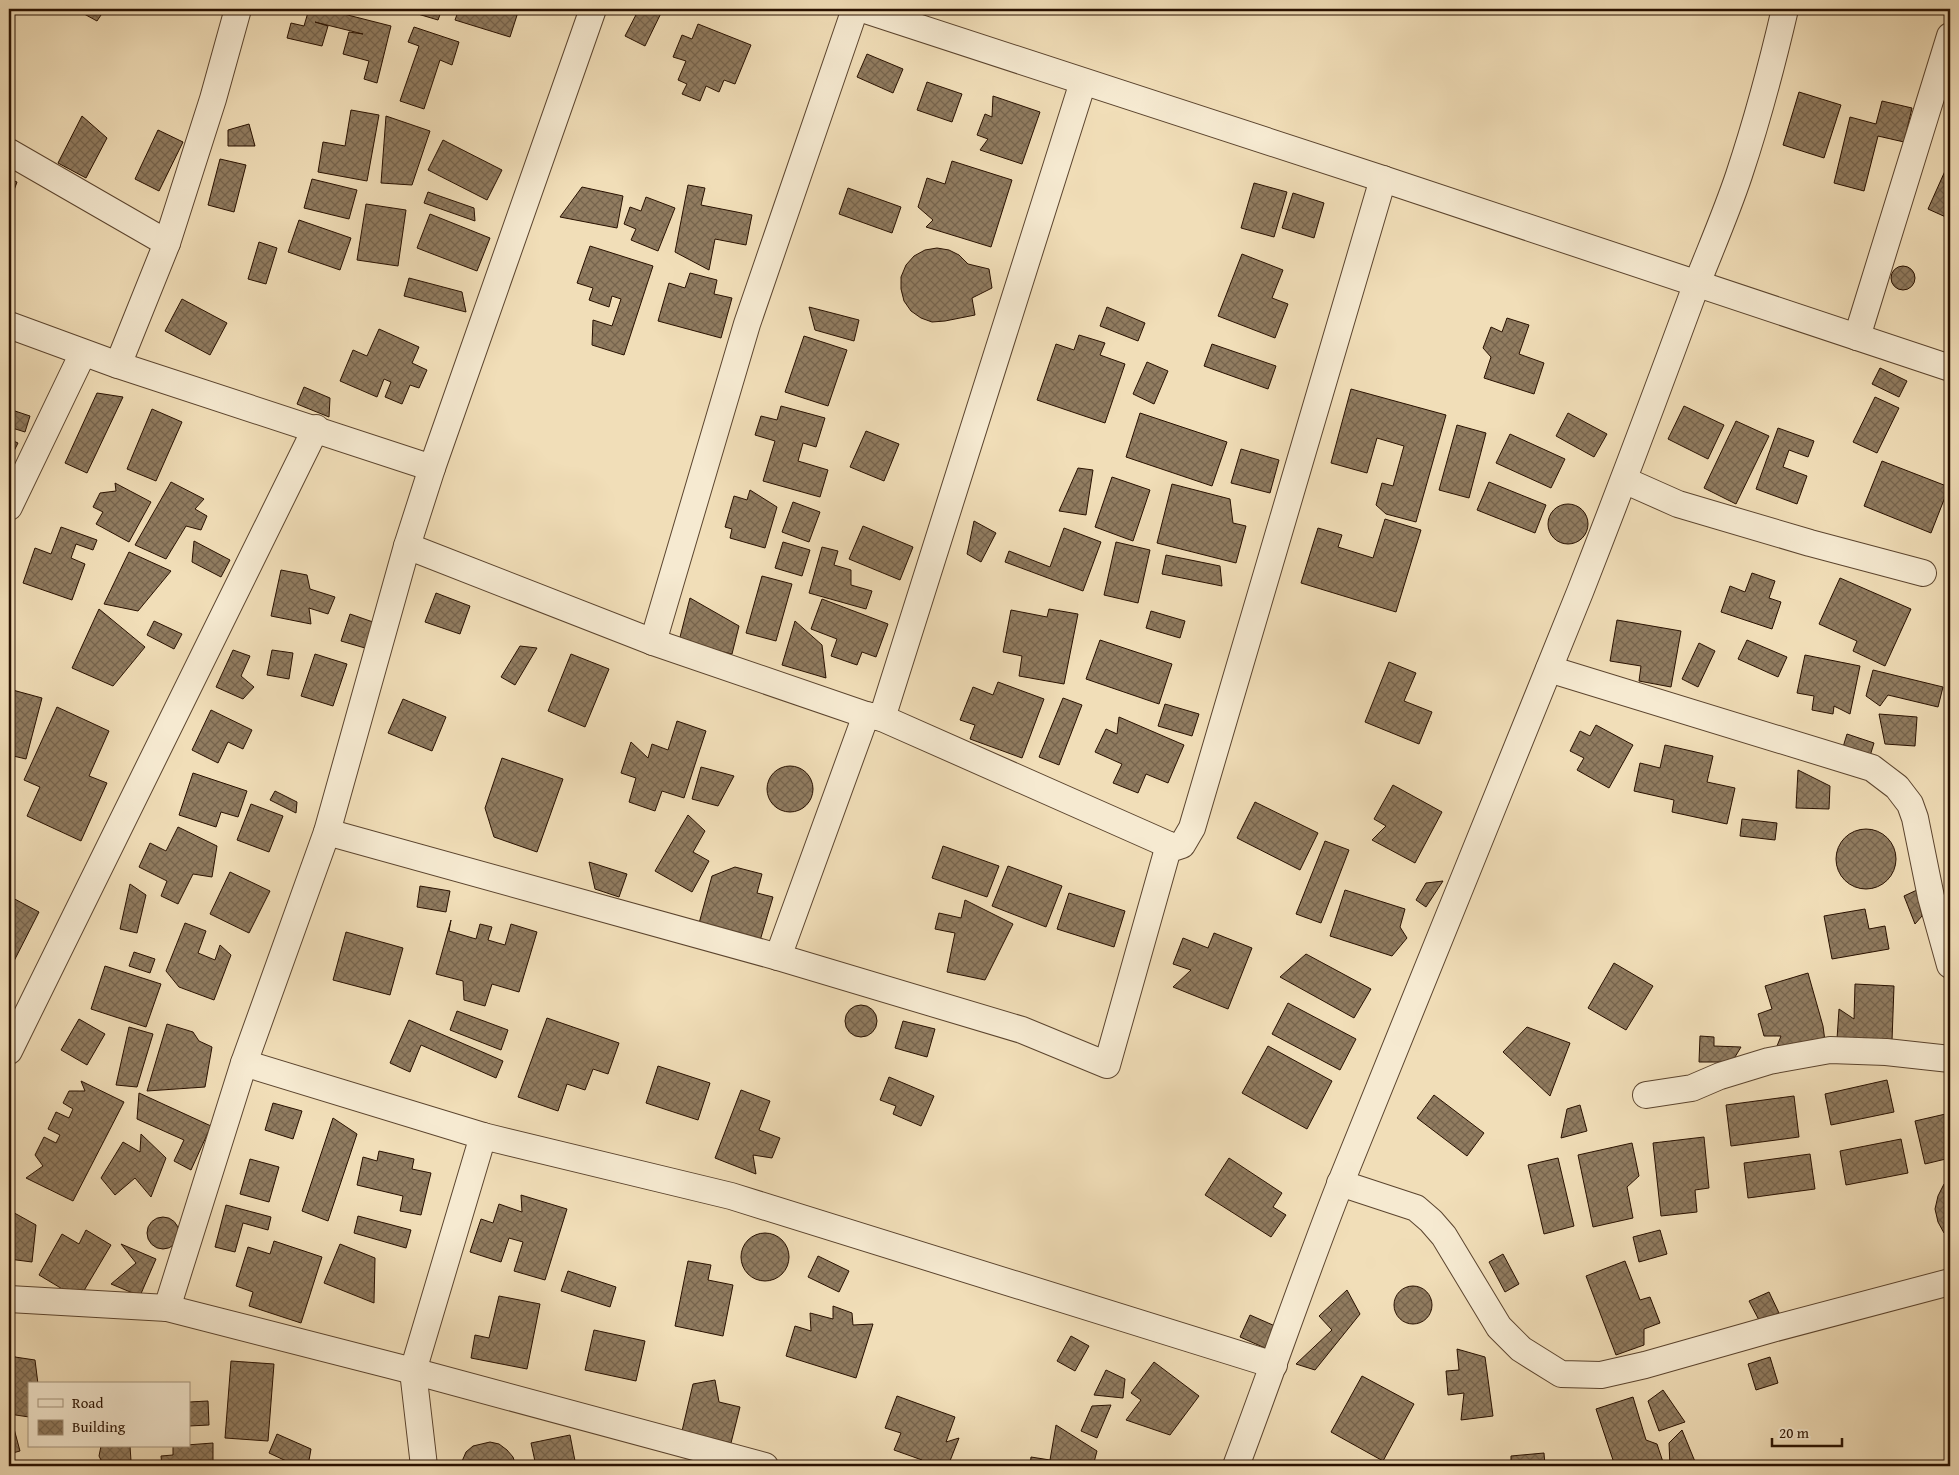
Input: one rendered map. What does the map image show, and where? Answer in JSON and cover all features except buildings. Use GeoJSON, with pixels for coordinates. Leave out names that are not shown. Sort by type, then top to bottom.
{"type":"FeatureCollection","features":[{"type":"Feature","properties":{"kind":"street"},"geometry":{"type":"LineString","coordinates":[[118,365],[167,243],[213,99],[238,9]]}},
{"type":"Feature","properties":{"kind":"street"},"geometry":{"type":"LineString","coordinates":[[167,1308],[244,1063],[327,832],[406,546],[593,9]]}},
{"type":"Feature","properties":{"kind":"street"},"geometry":{"type":"LineString","coordinates":[[653,642],[747,324],[855,9]]}},
{"type":"Feature","properties":{"kind":"street"},"geometry":{"type":"LineString","coordinates":[[862,9],[1383,179],[1950,368]]}},
{"type":"Feature","properties":{"kind":"street"},"geometry":{"type":"LineString","coordinates":[[1236,1466],[1340,1183],[1624,480],[1739,175],[1768,78],[1784,9]]}},
{"type":"Feature","properties":{"kind":"street"},"geometry":{"type":"LineString","coordinates":[[1858,337],[1950,36]]}},
{"type":"Feature","properties":{"kind":"street"},"geometry":{"type":"LineString","coordinates":[[778,957],[874,716],[1083,82]]}},
{"type":"Feature","properties":{"kind":"street"},"geometry":{"type":"LineString","coordinates":[[9,152],[167,243]]}},
{"type":"Feature","properties":{"kind":"street"},"geometry":{"type":"LineString","coordinates":[[406,546],[653,642],[874,716],[1169,846],[1176,847],[1182,845],[1192,828],[1383,179]]}},
{"type":"Feature","properties":{"kind":"street"},"geometry":{"type":"LineString","coordinates":[[9,325],[118,365],[316,428],[432,468]]}},
{"type":"Feature","properties":{"kind":"street"},"geometry":{"type":"LineString","coordinates":[[9,506],[83,353]]}},
{"type":"Feature","properties":{"kind":"street"},"geometry":{"type":"LineString","coordinates":[[9,1051],[316,428]]}},
{"type":"Feature","properties":{"kind":"street"},"geometry":{"type":"LineString","coordinates":[[1624,480],[1678,504],[1810,543],[1923,573]]}},
{"type":"Feature","properties":{"kind":"street"},"geometry":{"type":"LineString","coordinates":[[1549,669],[1872,768],[1898,788],[1910,804],[1915,818],[1931,897],[1950,965]]}},
{"type":"Feature","properties":{"kind":"street"},"geometry":{"type":"LineString","coordinates":[[327,832],[778,957],[1022,1030],[1107,1065],[1169,846]]}},
{"type":"Feature","properties":{"kind":"street"},"geometry":{"type":"LineString","coordinates":[[1646,1095],[1692,1088],[1720,1076],[1769,1061],[1830,1050],[1886,1052],[1950,1059]]}},
{"type":"Feature","properties":{"kind":"street"},"geometry":{"type":"LineString","coordinates":[[244,1063],[483,1136],[731,1196],[1274,1365]]}},
{"type":"Feature","properties":{"kind":"street"},"geometry":{"type":"LineString","coordinates":[[424,1466],[413,1371],[483,1136]]}},
{"type":"Feature","properties":{"kind":"street"},"geometry":{"type":"LineString","coordinates":[[1340,1183],[1416,1208],[1444,1236],[1499,1327],[1521,1349],[1561,1374],[1601,1375],[1645,1366],[1772,1329],[1950,1282]]}},
{"type":"Feature","properties":{"kind":"street"},"geometry":{"type":"LineString","coordinates":[[9,1299],[167,1308],[413,1371],[765,1466]]}}]}
